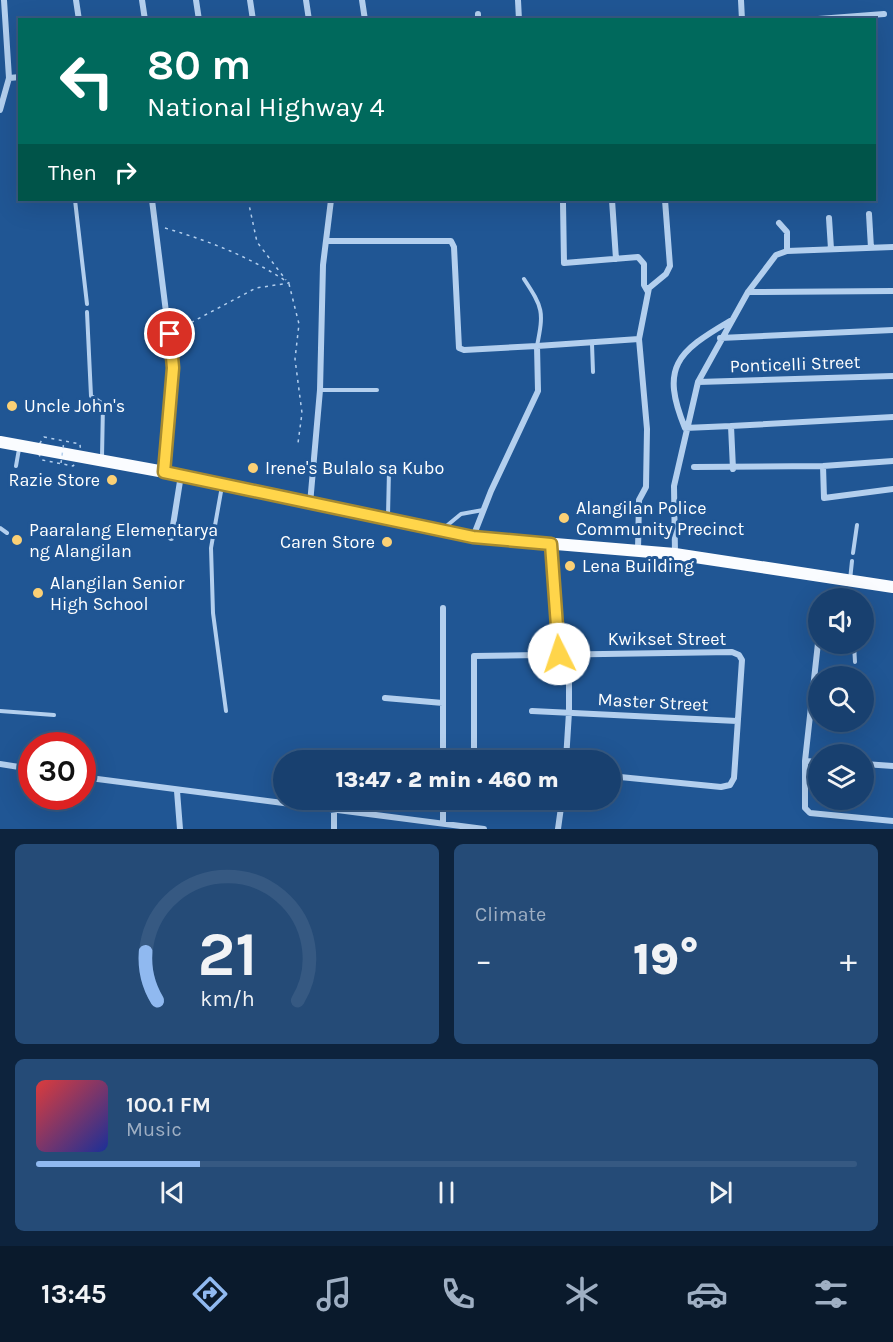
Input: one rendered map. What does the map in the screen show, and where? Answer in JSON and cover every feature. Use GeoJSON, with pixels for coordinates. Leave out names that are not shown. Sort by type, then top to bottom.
{"type":"FeatureCollection","features":[{"type":"Feature","properties":{"kind":"main road"},"geometry":{"type":"LineString","coordinates":[[0,442],[181,475],[473,537],[675,554],[845,588],[893,587]]}},
{"type":"Feature","properties":{"kind":"street"},"geometry":{"type":"LineString","coordinates":[[0,110],[9,78],[4,0]]}},
{"type":"Feature","properties":{"kind":"street"},"geometry":{"type":"LineString","coordinates":[[76,0],[79,18]]}},
{"type":"Feature","properties":{"kind":"street"},"geometry":{"type":"LineString","coordinates":[[142,0],[144,18]]}},
{"type":"Feature","properties":{"kind":"street"},"geometry":{"type":"LineString","coordinates":[[196,0],[199,18]]}},
{"type":"Feature","properties":{"kind":"street"},"geometry":{"type":"LineString","coordinates":[[250,0],[253,18]]}},
{"type":"Feature","properties":{"kind":"street"},"geometry":{"type":"LineString","coordinates":[[306,0],[309,18]]}},
{"type":"Feature","properties":{"kind":"street"},"geometry":{"type":"LineString","coordinates":[[362,0],[365,18]]}},
{"type":"Feature","properties":{"kind":"street"},"geometry":{"type":"LineString","coordinates":[[518,0],[519,18]]}},
{"type":"Feature","properties":{"kind":"street"},"geometry":{"type":"LineString","coordinates":[[741,0],[742,18]]}},
{"type":"Feature","properties":{"kind":"street"},"geometry":{"type":"LineString","coordinates":[[831,18],[884,14]]}},
{"type":"Feature","properties":{"kind":"street"},"geometry":{"type":"LineString","coordinates":[[9,78],[18,77]]}},
{"type":"Feature","properties":{"kind":"street"},"geometry":{"type":"LineString","coordinates":[[152,201],[173,368],[164,472]]}},
{"type":"Feature","properties":{"kind":"street"},"geometry":{"type":"LineString","coordinates":[[310,504],[320,390],[326,241],[331,201]]}},
{"type":"Feature","properties":{"kind":"street"},"geometry":{"type":"LineString","coordinates":[[612,201],[616,259]]}},
{"type":"Feature","properties":{"kind":"street"},"geometry":{"type":"LineString","coordinates":[[638,550],[639,500],[646,487],[647,429],[639,339],[648,292],[651,285],[666,274],[670,266],[665,201]]}},
{"type":"Feature","properties":{"kind":"street"},"geometry":{"type":"LineString","coordinates":[[562,203],[564,263],[638,257],[643,261],[645,285],[648,292]]}},
{"type":"Feature","properties":{"kind":"street"},"geometry":{"type":"LineString","coordinates":[[869,214],[871,248]]}},
{"type":"Feature","properties":{"kind":"street"},"geometry":{"type":"LineString","coordinates":[[829,218],[831,249]]}},
{"type":"Feature","properties":{"kind":"street"},"geometry":{"type":"LineString","coordinates":[[779,223],[787,232],[787,251]]}},
{"type":"Feature","properties":{"kind":"street"},"geometry":{"type":"LineString","coordinates":[[326,241],[451,241],[454,247],[459,348],[464,350],[592,344],[639,339]]}},
{"type":"Feature","properties":{"kind":"street"},"geometry":{"type":"LineString","coordinates":[[675,554],[674,486],[685,428],[698,382],[720,338],[748,292],[776,255],[787,251],[893,247]]}},
{"type":"Feature","properties":{"kind":"street"},"geometry":{"type":"LineString","coordinates":[[748,292],[893,291]]}},
{"type":"Feature","properties":{"kind":"street"},"geometry":{"type":"LineString","coordinates":[[685,428],[676,405],[672,385],[676,366],[684,352],[696,342],[731,321]]}},
{"type":"Feature","properties":{"kind":"street"},"geometry":{"type":"LineString","coordinates":[[720,338],[893,330]]}},
{"type":"Feature","properties":{"kind":"street"},"geometry":{"type":"LineString","coordinates":[[473,537],[483,510],[538,391],[537,346]]}},
{"type":"Feature","properties":{"kind":"street","name":"Ponticelli Street"},"geometry":{"type":"LineString","coordinates":[[698,382],[893,376]]}},
{"type":"Feature","properties":{"kind":"street"},"geometry":{"type":"LineString","coordinates":[[685,428],[893,417]]}},
{"type":"Feature","properties":{"kind":"street"},"geometry":{"type":"LineString","coordinates":[[731,426],[733,469]]}},
{"type":"Feature","properties":{"kind":"street"},"geometry":{"type":"LineString","coordinates":[[694,467],[733,469],[823,466],[893,460]]}},
{"type":"Feature","properties":{"kind":"street"},"geometry":{"type":"LineString","coordinates":[[823,466],[824,498],[893,489]]}},
{"type":"Feature","properties":{"kind":"street"},"geometry":{"type":"LineString","coordinates":[[171,538],[181,475]]}},
{"type":"Feature","properties":{"kind":"street"},"geometry":{"type":"LineString","coordinates":[[551,544],[559,654]]}},
{"type":"Feature","properties":{"kind":"street"},"geometry":{"type":"LineString","coordinates":[[442,608],[443,750]]}},
{"type":"Feature","properties":{"kind":"street"},"geometry":{"type":"LineString","coordinates":[[474,750],[474,656],[569,654],[567,750]]}},
{"type":"Feature","properties":{"kind":"street","name":"Kwikset Street"},"geometry":{"type":"LineString","coordinates":[[569,654],[739,654],[742,660],[734,778],[730,786],[621,777]]}},
{"type":"Feature","properties":{"kind":"street"},"geometry":{"type":"LineString","coordinates":[[385,698],[443,703]]}},
{"type":"Feature","properties":{"kind":"street","name":"Master Street"},"geometry":{"type":"LineString","coordinates":[[532,711],[737,722]]}},
{"type":"Feature","properties":{"kind":"street"},"geometry":{"type":"LineString","coordinates":[[809,732],[805,761],[805,808],[807,811],[893,821]]}},
{"type":"Feature","properties":{"kind":"street"},"geometry":{"type":"LineString","coordinates":[[0,764],[18,767]]}},
{"type":"Feature","properties":{"kind":"street"},"geometry":{"type":"LineString","coordinates":[[874,765],[893,766]]}},
{"type":"Feature","properties":{"kind":"street"},"geometry":{"type":"LineString","coordinates":[[96,779],[484,829]]}},
{"type":"Feature","properties":{"kind":"street"},"geometry":{"type":"LineString","coordinates":[[177,791],[180,829]]}},
{"type":"Feature","properties":{"kind":"street"},"geometry":{"type":"LineString","coordinates":[[443,810],[443,823]]}},
{"type":"Feature","properties":{"kind":"street"},"geometry":{"type":"LineString","coordinates":[[558,829],[561,810]]}},
{"type":"Feature","properties":{"kind":"street"},"geometry":{"type":"LineString","coordinates":[[334,811],[334,829]]}},
{"type":"Feature","properties":{"kind":"lane"},"geometry":{"type":"LineString","coordinates":[[75,201],[87,304]]}},
{"type":"Feature","properties":{"kind":"lane"},"geometry":{"type":"LineString","coordinates":[[524,279],[540,304],[541,327],[537,346]]}},
{"type":"Feature","properties":{"kind":"lane"},"geometry":{"type":"LineString","coordinates":[[87,312],[91,396],[104,404],[102,461]]}},
{"type":"Feature","properties":{"kind":"lane"},"geometry":{"type":"LineString","coordinates":[[592,344],[593,372]]}},
{"type":"Feature","properties":{"kind":"lane"},"geometry":{"type":"LineString","coordinates":[[320,390],[377,390]]}},
{"type":"Feature","properties":{"kind":"lane"},"geometry":{"type":"LineString","coordinates":[[16,466],[20,446]]}},
{"type":"Feature","properties":{"kind":"lane"},"geometry":{"type":"LineString","coordinates":[[388,520],[389,470]]}},
{"type":"Feature","properties":{"kind":"lane"},"geometry":{"type":"LineString","coordinates":[[222,484],[211,548],[213,613],[226,711]]}},
{"type":"Feature","properties":{"kind":"lane"},"geometry":{"type":"LineString","coordinates":[[441,530],[461,514],[483,510]]}},
{"type":"Feature","properties":{"kind":"lane"},"geometry":{"type":"LineString","coordinates":[[853,553],[856,525]]}},
{"type":"Feature","properties":{"kind":"lane"},"geometry":{"type":"LineString","coordinates":[[0,528],[7,533]]}},
{"type":"Feature","properties":{"kind":"lane"},"geometry":{"type":"LineString","coordinates":[[845,588],[852,561]]}},
{"type":"Feature","properties":{"kind":"lane"},"geometry":{"type":"LineString","coordinates":[[855,654],[855,662]]}},
{"type":"Feature","properties":{"kind":"lane"},"geometry":{"type":"LineString","coordinates":[[0,711],[54,715]]}},
{"type":"Feature","properties":{"kind":"path"},"geometry":{"type":"LineString","coordinates":[[248,201],[256,242],[289,283],[299,324],[295,359],[302,414],[298,443]]}},
{"type":"Feature","properties":{"kind":"path"},"geometry":{"type":"LineString","coordinates":[[155,225],[213,243],[256,261],[289,283]]}},
{"type":"Feature","properties":{"kind":"path"},"geometry":{"type":"LineString","coordinates":[[170,334],[256,288],[289,283]]}},
{"type":"Feature","properties":{"kind":"path"},"geometry":{"type":"LineString","coordinates":[[61,463],[64,441]]}},
{"type":"Feature","properties":{"kind":"place","name":"Uncle John's"},"geometry":{"type":"Point","coordinates":[12,406]}},
{"type":"Feature","properties":{"kind":"place","name":"Irene's Bulalo sa Kubo"},"geometry":{"type":"Point","coordinates":[253,468]}},
{"type":"Feature","properties":{"kind":"place","name":"Razie Store"},"geometry":{"type":"Point","coordinates":[112,480]}},
{"type":"Feature","properties":{"kind":"place","name":"Alangilan Police Community Precinct"},"geometry":{"type":"Point","coordinates":[564,518]}},
{"type":"Feature","properties":{"kind":"place","name":"Paaralang Elementarya ng Alangilan"},"geometry":{"type":"Point","coordinates":[17,540]}},
{"type":"Feature","properties":{"kind":"place","name":"Caren Store"},"geometry":{"type":"Point","coordinates":[387,542]}},
{"type":"Feature","properties":{"kind":"place","name":"Lena Building"},"geometry":{"type":"Point","coordinates":[570,566]}},
{"type":"Feature","properties":{"kind":"place","name":"Alangilan Senior High School"},"geometry":{"type":"Point","coordinates":[38,593]}},
{"type":"Feature","properties":{"kind":"route"},"geometry":{"type":"LineString","coordinates":[[170,334],[173,368],[164,472],[473,537],[551,544],[559,654]]}}]}
